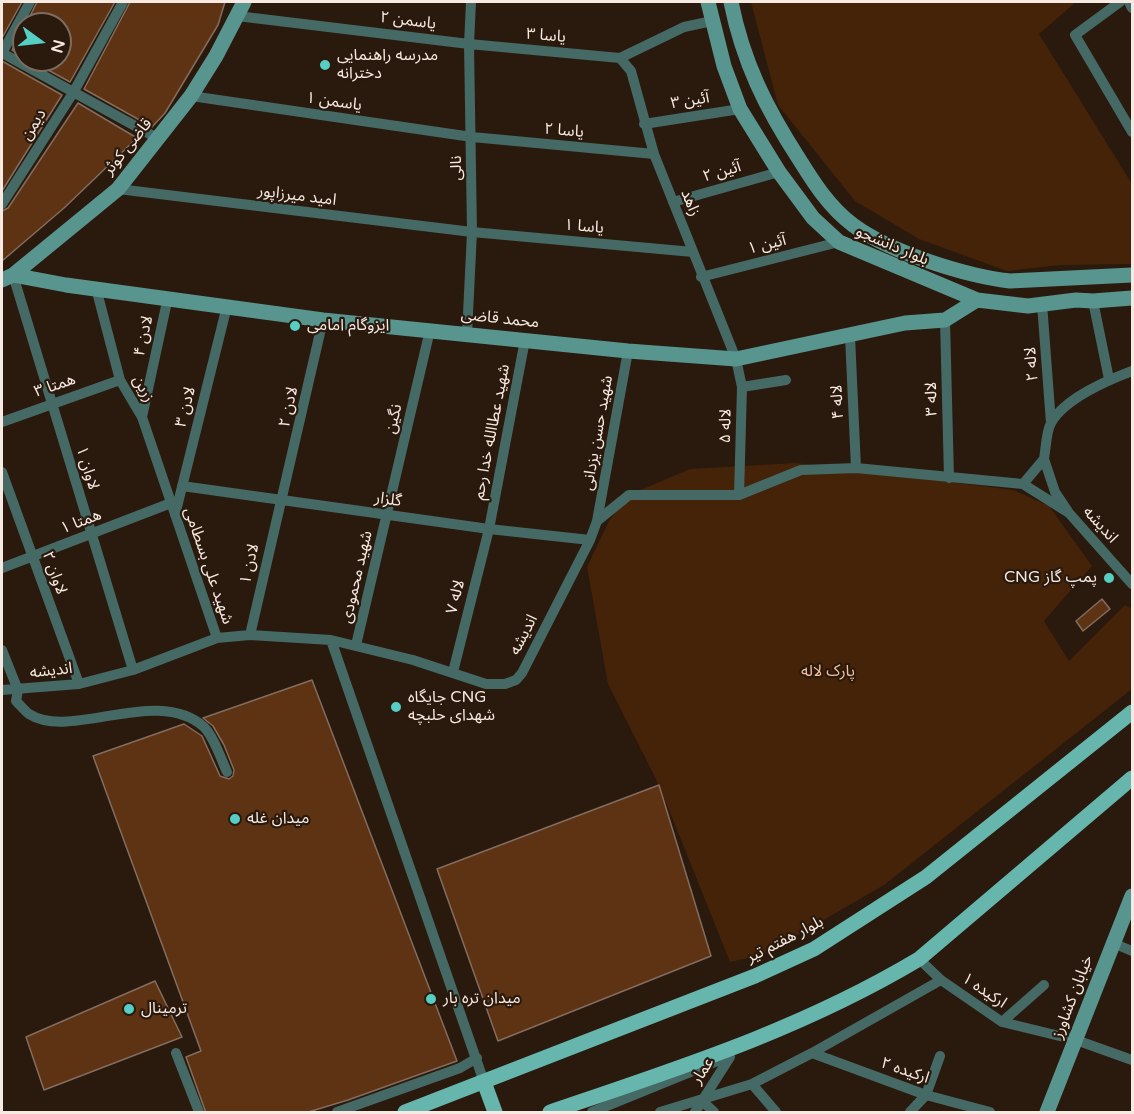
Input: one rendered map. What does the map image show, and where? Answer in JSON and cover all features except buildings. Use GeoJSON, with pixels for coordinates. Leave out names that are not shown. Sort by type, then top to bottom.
{"type":"FeatureCollection","features":[{"type":"Feature","properties":{"kind":"main road","name":"قاضی کوثر"},"geometry":{"type":"LineString","coordinates":[[7,278],[118,189],[191,96],[244,2]]}},
{"type":"Feature","properties":{"kind":"main road","name":"بلوار دانشجو"},"geometry":{"type":"LineString","coordinates":[[708,2],[724,66],[740,109],[779,172],[813,218],[839,242],[977,300],[1004,304],[1042,304],[1132,298]]}},
{"type":"Feature","properties":{"kind":"main road","name":"بلوار دانشجو"},"geometry":{"type":"LineString","coordinates":[[731,2],[749,69],[773,118],[830,206],[854,226],[930,261],[991,279],[1010,281],[1132,275]]}},
{"type":"Feature","properties":{"kind":"main road","name":"محمد قاضی"},"geometry":{"type":"LineString","coordinates":[[7,278],[168,297],[323,320],[628,351],[736,359],[905,323],[945,320],[977,300]]}},
{"type":"Feature","properties":{"kind":"main road","name":"بلوار هفتم تیر"},"geometry":{"type":"LineString","coordinates":[[405,1113],[755,976],[814,949],[926,877],[1132,712]]}},
{"type":"Feature","properties":{"kind":"main road"},"geometry":{"type":"LineString","coordinates":[[550,1113],[735,1052],[858,993],[919,959],[1132,778]]}},
{"type":"Feature","properties":{"kind":"main road","name":"خیابان کشاورز"},"geometry":{"type":"LineString","coordinates":[[1047,1113],[1132,896]]}},
{"type":"Feature","properties":{"kind":"main road"},"geometry":{"type":"LineString","coordinates":[[484,1082],[495,1113]]}},
{"type":"Feature","properties":{"kind":"street"},"geometry":{"type":"LineString","coordinates":[[30,2],[2,53],[157,138]]}},
{"type":"Feature","properties":{"kind":"street","name":"دیمن"},"geometry":{"type":"LineString","coordinates":[[2,204],[73,93],[123,2]]}},
{"type":"Feature","properties":{"kind":"street","name":"نالی"},"geometry":{"type":"LineString","coordinates":[[467,334],[472,232],[469,44],[471,2]]}},
{"type":"Feature","properties":{"kind":"street"},"geometry":{"type":"LineString","coordinates":[[1120,2],[1075,35],[1132,132]]}},
{"type":"Feature","properties":{"kind":"street"},"geometry":{"type":"LineString","coordinates":[[1129,2],[1132,8]]}},
{"type":"Feature","properties":{"kind":"street","name":"یاسمن ۲"},"geometry":{"type":"LineString","coordinates":[[237,16],[469,44]]}},
{"type":"Feature","properties":{"kind":"street"},"geometry":{"type":"LineString","coordinates":[[620,58],[684,27],[712,21]]}},
{"type":"Feature","properties":{"kind":"street","name":"یاسا ۳"},"geometry":{"type":"LineString","coordinates":[[469,44],[620,58]]}},
{"type":"Feature","properties":{"kind":"street","name":"زاهد"},"geometry":{"type":"LineString","coordinates":[[620,58],[631,71],[654,154],[701,277],[736,359]]}},
{"type":"Feature","properties":{"kind":"street","name":"یاسمن ۱"},"geometry":{"type":"LineString","coordinates":[[191,96],[472,137]]}},
{"type":"Feature","properties":{"kind":"street","name":"آئین ۳"},"geometry":{"type":"LineString","coordinates":[[644,124],[740,109]]}},
{"type":"Feature","properties":{"kind":"street","name":"یاسا ۲"},"geometry":{"type":"LineString","coordinates":[[472,137],[654,154]]}},
{"type":"Feature","properties":{"kind":"street","name":"آئین ۲"},"geometry":{"type":"LineString","coordinates":[[673,201],[779,172]]}},
{"type":"Feature","properties":{"kind":"street","name":"امید میرزاپور"},"geometry":{"type":"LineString","coordinates":[[118,189],[472,232]]}},
{"type":"Feature","properties":{"kind":"street","name":"یاسا ۱"},"geometry":{"type":"LineString","coordinates":[[472,232],[693,252]]}},
{"type":"Feature","properties":{"kind":"street","name":"آئین ۱"},"geometry":{"type":"LineString","coordinates":[[701,277],[839,242]]}},
{"type":"Feature","properties":{"kind":"street","name":"لاوان ۱"},"geometry":{"type":"LineString","coordinates":[[7,278],[52,402],[133,670]]}},
{"type":"Feature","properties":{"kind":"street","name":"زرین"},"geometry":{"type":"LineString","coordinates":[[96,288],[120,380],[142,417],[171,503]]}},
{"type":"Feature","properties":{"kind":"street","name":"لادن ۴"},"geometry":{"type":"LineString","coordinates":[[142,417],[168,297]]}},
{"type":"Feature","properties":{"kind":"street"},"geometry":{"type":"LineString","coordinates":[[1093,301],[1109,380]]}},
{"type":"Feature","properties":{"kind":"street","name":"لاله ۲"},"geometry":{"type":"LineString","coordinates":[[1042,304],[1051,423],[1044,459]]}},
{"type":"Feature","properties":{"kind":"street","name":"لادن ۳"},"geometry":{"type":"LineString","coordinates":[[175,515],[227,306]]}},
{"type":"Feature","properties":{"kind":"street","name":"لادن ۲"},"geometry":{"type":"LineString","coordinates":[[283,500],[323,320]]}},
{"type":"Feature","properties":{"kind":"street","name":"لاله ۳"},"geometry":{"type":"LineString","coordinates":[[945,320],[949,478]]}},
{"type":"Feature","properties":{"kind":"street","name":"نگین"},"geometry":{"type":"LineString","coordinates":[[387,515],[430,330]]}},
{"type":"Feature","properties":{"kind":"street","name":"لاله ۴"},"geometry":{"type":"LineString","coordinates":[[850,336],[856,468]]}},
{"type":"Feature","properties":{"kind":"street","name":"شهید عطاالله خدا رحم"},"geometry":{"type":"LineString","coordinates":[[489,529],[525,340]]}},
{"type":"Feature","properties":{"kind":"street","name":"شهید حسن یزدانی"},"geometry":{"type":"LineString","coordinates":[[597,521],[628,351]]}},
{"type":"Feature","properties":{"kind":"street","name":"لاله ۵"},"geometry":{"type":"LineString","coordinates":[[736,359],[742,387],[739,495]]}},
{"type":"Feature","properties":{"kind":"street"},"geometry":{"type":"LineString","coordinates":[[1051,423],[1069,404],[1109,380],[1132,371]]}},
{"type":"Feature","properties":{"kind":"street","name":"همتا ۳"},"geometry":{"type":"LineString","coordinates":[[2,422],[52,402],[120,380]]}},
{"type":"Feature","properties":{"kind":"street"},"geometry":{"type":"LineString","coordinates":[[742,387],[786,380]]}},
{"type":"Feature","properties":{"kind":"street"},"geometry":{"type":"LineString","coordinates":[[1023,484],[1044,459]]}},
{"type":"Feature","properties":{"kind":"street"},"geometry":{"type":"LineString","coordinates":[[1044,459],[1055,492],[1069,513]]}},
{"type":"Feature","properties":{"kind":"street"},"geometry":{"type":"LineString","coordinates":[[597,521],[629,495],[739,495],[801,470],[856,468],[1023,484],[1069,513]]}},
{"type":"Feature","properties":{"kind":"street","name":"لاوان ۲"},"geometry":{"type":"LineString","coordinates":[[2,472],[79,684]]}},
{"type":"Feature","properties":{"kind":"street","name":"گلزار"},"geometry":{"type":"LineString","coordinates":[[182,486],[489,529],[590,540]]}},
{"type":"Feature","properties":{"kind":"street","name":"لادن ۱"},"geometry":{"type":"LineString","coordinates":[[250,635],[270,541],[283,500]]}},
{"type":"Feature","properties":{"kind":"street","name":"همتا ۱"},"geometry":{"type":"LineString","coordinates":[[2,568],[171,503]]}},
{"type":"Feature","properties":{"kind":"street","name":"شهید علی بسطامی"},"geometry":{"type":"LineString","coordinates":[[171,503],[217,638]]}},
{"type":"Feature","properties":{"kind":"street","name":"اندیشه"},"geometry":{"type":"LineString","coordinates":[[1069,513],[1132,584]]}},
{"type":"Feature","properties":{"kind":"street","name":"شهید محمودی"},"geometry":{"type":"LineString","coordinates":[[356,645],[387,515]]}},
{"type":"Feature","properties":{"kind":"street","name":"اندیشه"},"geometry":{"type":"LineString","coordinates":[[2,690],[79,684],[133,670],[217,638],[250,635],[331,640],[453,672],[486,684],[504,684],[516,680],[590,540],[597,521]]}},
{"type":"Feature","properties":{"kind":"street","name":"لاله ۷"},"geometry":{"type":"LineString","coordinates":[[453,672],[489,529]]}},
{"type":"Feature","properties":{"kind":"street"},"geometry":{"type":"LineString","coordinates":[[331,640],[484,1082]]}},
{"type":"Feature","properties":{"kind":"street"},"geometry":{"type":"LineString","coordinates":[[2,650],[18,690],[16,701],[30,715],[54,721],[164,710],[187,716],[206,729],[227,772]]}},
{"type":"Feature","properties":{"kind":"street"},"geometry":{"type":"LineString","coordinates":[[1113,943],[1132,951]]}},
{"type":"Feature","properties":{"kind":"street","name":"ارکیده ۱"},"geometry":{"type":"LineString","coordinates":[[919,959],[941,980],[1002,1022],[1076,1040],[1132,1060]]}},
{"type":"Feature","properties":{"kind":"street"},"geometry":{"type":"LineString","coordinates":[[660,1113],[752,1084],[941,980]]}},
{"type":"Feature","properties":{"kind":"street"},"geometry":{"type":"LineString","coordinates":[[1002,1022],[1044,986]]}},
{"type":"Feature","properties":{"kind":"street"},"geometry":{"type":"LineString","coordinates":[[592,1113],[735,1052]]}},
{"type":"Feature","properties":{"kind":"street","name":"عمار"},"geometry":{"type":"LineString","coordinates":[[695,1113],[701,1100],[735,1052]]}},
{"type":"Feature","properties":{"kind":"street"},"geometry":{"type":"LineString","coordinates":[[176,1053],[199,1113]]}},
{"type":"Feature","properties":{"kind":"street","name":"ارکیده ۲"},"geometry":{"type":"LineString","coordinates":[[812,1053],[958,1108],[990,1113]]}},
{"type":"Feature","properties":{"kind":"street"},"geometry":{"type":"LineString","coordinates":[[910,1113],[926,1095],[940,1056]]}},
{"type":"Feature","properties":{"kind":"street"},"geometry":{"type":"LineString","coordinates":[[337,1113],[460,1068],[477,1058]]}},
{"type":"Feature","properties":{"kind":"street"},"geometry":{"type":"LineString","coordinates":[[752,1084],[774,1112]]}},
{"type":"Feature","properties":{"kind":"street"},"geometry":{"type":"LineString","coordinates":[[701,1100],[714,1113]]}},
{"type":"Feature","properties":{"kind":"green space"},"geometry":{"type":"Polygon","coordinates":[[[751,2],[1076,2],[1039,34],[1132,184],[1132,264],[1060,265],[1007,271],[919,239],[855,201],[778,105],[751,2]]]}},
{"type":"Feature","properties":{"kind":"green space","name":"پارک لاله"},"geometry":{"type":"Polygon","coordinates":[[[796,463],[1013,490],[1049,506],[1092,566],[1044,621],[1069,661],[1125,605],[1132,609],[1132,689],[884,885],[765,954],[730,962],[659,785],[608,684],[587,567],[609,521],[629,495],[690,469],[796,463]]]}},
{"type":"Feature","properties":{"kind":"place","name":"مدرسه راهنمایی دخترانه"},"geometry":{"type":"Point","coordinates":[325,65]}},
{"type":"Feature","properties":{"kind":"place","name":"ایزوگام امامی"},"geometry":{"type":"Point","coordinates":[295,326]}},
{"type":"Feature","properties":{"kind":"place","name":"CNG پمپ گاز"},"geometry":{"type":"Point","coordinates":[1109,578]}},
{"type":"Feature","properties":{"kind":"place","name":"جایگاه CNG شهدای حلبچه"},"geometry":{"type":"Point","coordinates":[396,707]}},
{"type":"Feature","properties":{"kind":"place","name":"میدان غله"},"geometry":{"type":"Point","coordinates":[235,819]}},
{"type":"Feature","properties":{"kind":"place","name":"میدان تره بار"},"geometry":{"type":"Point","coordinates":[431,999]}},
{"type":"Feature","properties":{"kind":"place","name":"ترمینال"},"geometry":{"type":"Point","coordinates":[129,1009]}}]}
